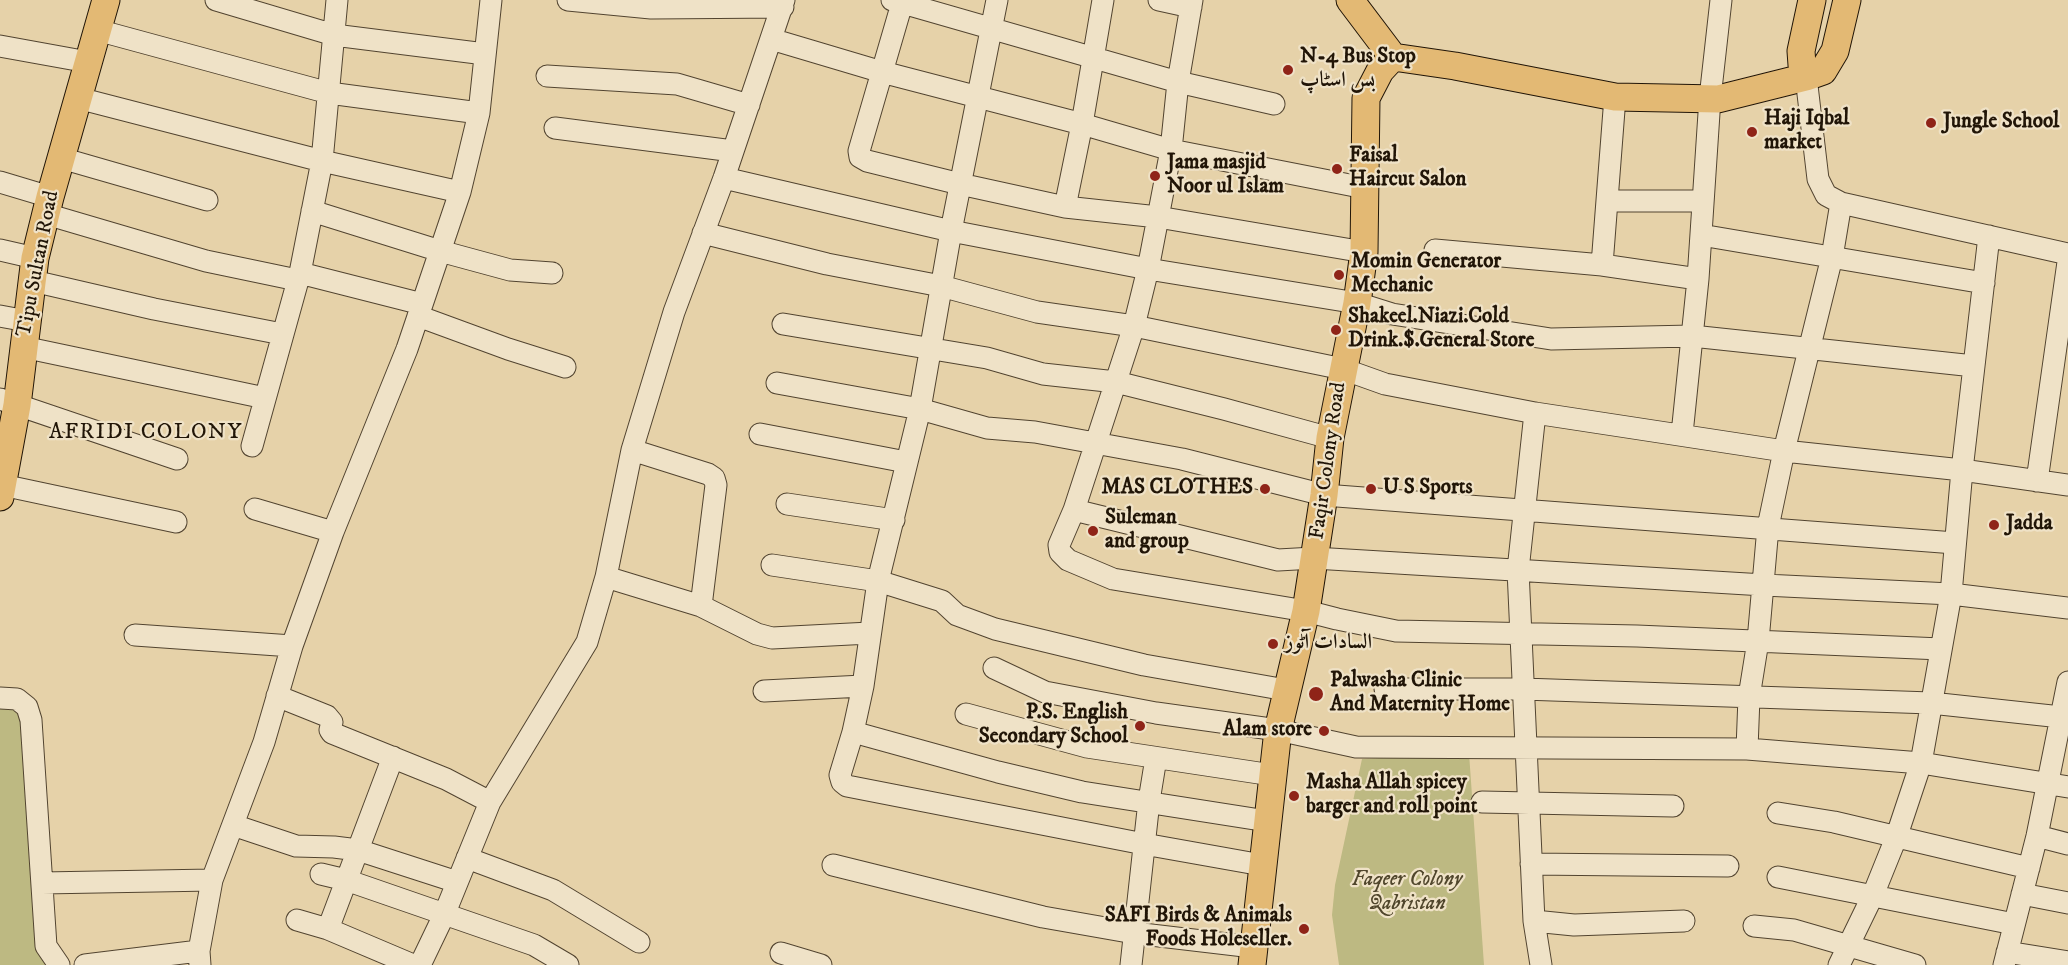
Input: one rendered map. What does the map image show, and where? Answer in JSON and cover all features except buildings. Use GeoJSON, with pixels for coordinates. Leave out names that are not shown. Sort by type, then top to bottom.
{"type":"FeatureCollection","features":[{"type":"Feature","properties":{"kind":"main road","name":"Tipu Sultan Road"},"geometry":{"type":"LineString","coordinates":[[2,477],[9,402],[25,334],[34,269],[48,206],[106,0]]}},
{"type":"Feature","properties":{"kind":"main road"},"geometry":{"type":"LineString","coordinates":[[1350,0],[1393,57],[1455,66],[1615,97],[1718,99],[1823,71],[1835,51],[1847,0]]}},
{"type":"Feature","properties":{"kind":"main road"},"geometry":{"type":"LineString","coordinates":[[1806,77],[1801,51],[1812,0]]}},
{"type":"Feature","properties":{"kind":"main road","name":"Faqir Colony Road"},"geometry":{"type":"LineString","coordinates":[[1252,956],[1278,730],[1306,611],[1324,495],[1330,438],[1357,303],[1364,252],[1366,98],[1380,71],[1393,57]]}},
{"type":"Feature","properties":{"kind":"street"},"geometry":{"type":"LineString","coordinates":[[216,0],[334,35],[485,54]]}},
{"type":"Feature","properties":{"kind":"street"},"geometry":{"type":"LineString","coordinates":[[252,446],[298,276],[322,161],[337,0]]}},
{"type":"Feature","properties":{"kind":"street"},"geometry":{"type":"LineString","coordinates":[[85,965],[199,958],[212,880],[264,742],[292,646],[333,532],[407,349],[460,192],[479,113],[491,0]]}},
{"type":"Feature","properties":{"kind":"street"},"geometry":{"type":"LineString","coordinates":[[420,965],[444,915],[490,802],[587,642],[606,577],[632,450],[674,312],[724,178],[784,3],[651,8],[568,0]]}},
{"type":"Feature","properties":{"kind":"street"},"geometry":{"type":"LineString","coordinates":[[997,0],[951,231],[920,409],[878,581],[853,732],[840,775],[842,782],[847,786],[1262,865]]}},
{"type":"Feature","properties":{"kind":"street"},"geometry":{"type":"LineString","coordinates":[[1065,207],[1103,0]]}},
{"type":"Feature","properties":{"kind":"street"},"geometry":{"type":"LineString","coordinates":[[1159,0],[1192,4],[1178,82],[1171,150],[1148,269],[1134,326],[1074,510],[1059,545],[1060,552],[1068,560],[1113,579],[1306,611],[1396,630],[1941,649]]}},
{"type":"Feature","properties":{"kind":"street"},"geometry":{"type":"LineString","coordinates":[[1682,434],[1698,279],[1710,98],[1721,0]]}},
{"type":"Feature","properties":{"kind":"street"},"geometry":{"type":"LineString","coordinates":[[1274,104],[1178,82],[899,1],[882,72],[859,151],[860,157],[867,160],[960,184],[1065,207],[1158,217],[1364,252]]}},
{"type":"Feature","properties":{"kind":"street"},"geometry":{"type":"LineString","coordinates":[[97,30],[329,93],[479,113]]}},
{"type":"Feature","properties":{"kind":"street"},"geometry":{"type":"LineString","coordinates":[[771,39],[882,72],[1082,124],[1171,150],[1365,188]]}},
{"type":"Feature","properties":{"kind":"street"},"geometry":{"type":"LineString","coordinates":[[0,46],[88,62]]}},
{"type":"Feature","properties":{"kind":"street"},"geometry":{"type":"LineString","coordinates":[[546,76],[676,84],[749,105]]}},
{"type":"Feature","properties":{"kind":"street"},"geometry":{"type":"LineString","coordinates":[[1806,77],[1818,179],[1826,195],[1841,203],[2068,254]]}},
{"type":"Feature","properties":{"kind":"street"},"geometry":{"type":"LineString","coordinates":[[1602,266],[1615,97]]}},
{"type":"Feature","properties":{"kind":"street"},"geometry":{"type":"LineString","coordinates":[[78,98],[322,161],[460,192]]}},
{"type":"Feature","properties":{"kind":"street"},"geometry":{"type":"LineString","coordinates":[[555,128],[733,151]]}},
{"type":"Feature","properties":{"kind":"street"},"geometry":{"type":"LineString","coordinates":[[61,158],[207,200]]}},
{"type":"Feature","properties":{"kind":"street"},"geometry":{"type":"LineString","coordinates":[[724,178],[951,231],[1148,269],[1357,303],[1392,314],[1551,339],[1692,336],[1974,366]]}},
{"type":"Feature","properties":{"kind":"street"},"geometry":{"type":"LineString","coordinates":[[0,182],[48,206],[206,261],[298,276],[420,310],[508,349],[565,367]]}},
{"type":"Feature","properties":{"kind":"street"},"geometry":{"type":"LineString","coordinates":[[1607,201],[1703,201]]}},
{"type":"Feature","properties":{"kind":"street"},"geometry":{"type":"LineString","coordinates":[[1747,749],[1749,697],[1758,641],[1768,527],[1784,451],[1832,257],[1841,203]]}},
{"type":"Feature","properties":{"kind":"street"},"geometry":{"type":"LineString","coordinates":[[312,211],[510,270],[552,273]]}},
{"type":"Feature","properties":{"kind":"street"},"geometry":{"type":"LineString","coordinates":[[703,233],[826,264],[941,286],[1037,312],[1134,326],[1343,369],[1385,384],[1535,413],[1784,451],[1962,470],[2068,485]]}},
{"type":"Feature","properties":{"kind":"street"},"geometry":{"type":"LineString","coordinates":[[1701,235],[1984,283]]}},
{"type":"Feature","properties":{"kind":"street"},"geometry":{"type":"LineString","coordinates":[[1843,956],[1873,895],[1896,838],[1921,763],[1951,594],[1962,470],[1989,236]]}},
{"type":"Feature","properties":{"kind":"street"},"geometry":{"type":"LineString","coordinates":[[0,250],[34,269],[154,309],[282,334]]}},
{"type":"Feature","properties":{"kind":"street"},"geometry":{"type":"LineString","coordinates":[[1436,250],[1602,266],[1698,279]]}},
{"type":"Feature","properties":{"kind":"street"},"geometry":{"type":"LineString","coordinates":[[2037,481],[2068,262]]}},
{"type":"Feature","properties":{"kind":"street"},"geometry":{"type":"LineString","coordinates":[[0,316],[25,334],[265,398]]}},
{"type":"Feature","properties":{"kind":"street"},"geometry":{"type":"LineString","coordinates":[[783,324],[987,358],[1043,375],[1116,382],[1330,438]]}},
{"type":"Feature","properties":{"kind":"street"},"geometry":{"type":"LineString","coordinates":[[777,383],[920,409],[987,428],[1035,432],[1182,459],[1324,495],[1955,543]]}},
{"type":"Feature","properties":{"kind":"street"},"geometry":{"type":"LineString","coordinates":[[9,402],[177,459]]}},
{"type":"Feature","properties":{"kind":"street"},"geometry":{"type":"LineString","coordinates":[[1535,413],[1518,570],[1534,921],[1540,965]]}},
{"type":"Feature","properties":{"kind":"street"},"geometry":{"type":"LineString","coordinates":[[760,434],[906,462]]}},
{"type":"Feature","properties":{"kind":"street"},"geometry":{"type":"LineString","coordinates":[[632,450],[708,474],[714,478],[716,485],[701,606]]}},
{"type":"Feature","properties":{"kind":"street"},"geometry":{"type":"LineString","coordinates":[[2,477],[176,522]]}},
{"type":"Feature","properties":{"kind":"street"},"geometry":{"type":"LineString","coordinates":[[788,504],[894,520]]}},
{"type":"Feature","properties":{"kind":"street"},"geometry":{"type":"LineString","coordinates":[[255,509],[333,532]]}},
{"type":"Feature","properties":{"kind":"street"},"geometry":{"type":"LineString","coordinates":[[1074,510],[1278,560],[1314,558],[1951,594],[2068,608]]}},
{"type":"Feature","properties":{"kind":"street"},"geometry":{"type":"LineString","coordinates":[[772,565],[878,581],[942,601],[957,615],[994,629],[1144,665],[1287,690]]}},
{"type":"Feature","properties":{"kind":"street"},"geometry":{"type":"LineString","coordinates":[[606,577],[701,606],[758,634],[772,638],[870,633]]}},
{"type":"Feature","properties":{"kind":"street"},"geometry":{"type":"LineString","coordinates":[[135,635],[292,646]]}},
{"type":"Feature","properties":{"kind":"street"},"geometry":{"type":"LineString","coordinates":[[994,668],[1045,692],[1156,713],[1278,730],[1356,747],[1747,749],[1921,763],[2058,785]]}},
{"type":"Feature","properties":{"kind":"street"},"geometry":{"type":"LineString","coordinates":[[2068,682],[2058,785],[2037,836],[2005,958],[2068,962]]}},
{"type":"Feature","properties":{"kind":"street"},"geometry":{"type":"LineString","coordinates":[[764,691],[862,686]]}},
{"type":"Feature","properties":{"kind":"street"},"geometry":{"type":"LineString","coordinates":[[1385,689],[1523,689],[1931,704],[2063,726]]}},
{"type":"Feature","properties":{"kind":"street"},"geometry":{"type":"LineString","coordinates":[[277,696],[327,716],[332,722],[330,730],[333,733],[446,779],[490,802]]}},
{"type":"Feature","properties":{"kind":"street"},"geometry":{"type":"LineString","coordinates":[[0,698],[16,699],[27,707],[31,720],[46,946],[59,965]]}},
{"type":"Feature","properties":{"kind":"street"},"geometry":{"type":"LineString","coordinates":[[966,714],[1087,747],[1272,775]]}},
{"type":"Feature","properties":{"kind":"street"},"geometry":{"type":"LineString","coordinates":[[853,732],[998,772],[1071,789],[1267,821]]}},
{"type":"Feature","properties":{"kind":"street"},"geometry":{"type":"LineString","coordinates":[[327,929],[393,757]]}},
{"type":"Feature","properties":{"kind":"street"},"geometry":{"type":"LineString","coordinates":[[1131,965],[1156,758]]}},
{"type":"Feature","properties":{"kind":"street"},"geometry":{"type":"LineString","coordinates":[[1482,802],[1673,806]]}},
{"type":"Feature","properties":{"kind":"street"},"geometry":{"type":"LineString","coordinates":[[1778,813],[1834,822],[2029,868]]}},
{"type":"Feature","properties":{"kind":"street"},"geometry":{"type":"LineString","coordinates":[[233,825],[296,846],[358,850],[457,882]]}},
{"type":"Feature","properties":{"kind":"street"},"geometry":{"type":"LineString","coordinates":[[2037,836],[2068,844]]}},
{"type":"Feature","properties":{"kind":"street"},"geometry":{"type":"LineString","coordinates":[[467,858],[553,890],[639,942]]}},
{"type":"Feature","properties":{"kind":"street"},"geometry":{"type":"LineString","coordinates":[[1531,864],[1728,866]]}},
{"type":"Feature","properties":{"kind":"street"},"geometry":{"type":"LineString","coordinates":[[833,865],[1043,917],[1252,956]]}},
{"type":"Feature","properties":{"kind":"street"},"geometry":{"type":"LineString","coordinates":[[321,874],[346,880],[534,945],[568,965]]}},
{"type":"Feature","properties":{"kind":"street"},"geometry":{"type":"LineString","coordinates":[[1778,877],[2014,924]]}},
{"type":"Feature","properties":{"kind":"street"},"geometry":{"type":"LineString","coordinates":[[42,883],[212,880]]}},
{"type":"Feature","properties":{"kind":"street"},"geometry":{"type":"LineString","coordinates":[[2022,894],[2068,903]]}},
{"type":"Feature","properties":{"kind":"street"},"geometry":{"type":"LineString","coordinates":[[297,920],[327,929],[413,965]]}},
{"type":"Feature","properties":{"kind":"street"},"geometry":{"type":"LineString","coordinates":[[1534,921],[1574,925],[1684,921]]}},
{"type":"Feature","properties":{"kind":"street"},"geometry":{"type":"LineString","coordinates":[[1754,926],[1794,930],[1843,956],[1915,965]]}},
{"type":"Feature","properties":{"kind":"street"},"geometry":{"type":"LineString","coordinates":[[781,953],[822,965]]}},
{"type":"Feature","properties":{"kind":"green space"},"geometry":{"type":"Polygon","coordinates":[[[0,696],[18,697],[48,946],[60,965],[0,965],[0,696]]]}},
{"type":"Feature","properties":{"kind":"green space","name":"Faqeer Colony Qabristan"},"geometry":{"type":"Polygon","coordinates":[[[1469,753],[1484,965],[1339,965],[1332,915],[1335,885],[1362,759],[1469,753]]]}},
{"type":"Feature","properties":{"kind":"place","name":"N-4 Bus Stop بس اسٹاپ"},"geometry":{"type":"Point","coordinates":[1288,70]}},
{"type":"Feature","properties":{"kind":"place","name":"Jungle School"},"geometry":{"type":"Point","coordinates":[1931,123]}},
{"type":"Feature","properties":{"kind":"place","name":"Haji Iqbal market"},"geometry":{"type":"Point","coordinates":[1752,132]}},
{"type":"Feature","properties":{"kind":"place","name":"Faisal Haircut Salon"},"geometry":{"type":"Point","coordinates":[1337,169]}},
{"type":"Feature","properties":{"kind":"place","name":"Jama masjid Noor ul Islam"},"geometry":{"type":"Point","coordinates":[1155,176]}},
{"type":"Feature","properties":{"kind":"place","name":"Momin Generator Mechanic"},"geometry":{"type":"Point","coordinates":[1339,275]}},
{"type":"Feature","properties":{"kind":"place","name":"Shakeel.Niazi.Cold Drink.$.General Store"},"geometry":{"type":"Point","coordinates":[1336,330]}},
{"type":"Feature","properties":{"kind":"place","name":"MAS CLOTHES"},"geometry":{"type":"Point","coordinates":[1265,489]}},
{"type":"Feature","properties":{"kind":"place","name":"U S Sports"},"geometry":{"type":"Point","coordinates":[1371,489]}},
{"type":"Feature","properties":{"kind":"place","name":"Jadda"},"geometry":{"type":"Point","coordinates":[1994,525]}},
{"type":"Feature","properties":{"kind":"place","name":"Suleman and group"},"geometry":{"type":"Point","coordinates":[1093,531]}},
{"type":"Feature","properties":{"kind":"place","name":"السادات آٹوز"},"geometry":{"type":"Point","coordinates":[1273,644]}},
{"type":"Feature","properties":{"kind":"place","name":"Palwasha Clinic And Maternity Home"},"geometry":{"type":"Point","coordinates":[1316,694]}},
{"type":"Feature","properties":{"kind":"place","name":"P.S. English Secondary School"},"geometry":{"type":"Point","coordinates":[1140,726]}},
{"type":"Feature","properties":{"kind":"place","name":"Alam store"},"geometry":{"type":"Point","coordinates":[1324,731]}},
{"type":"Feature","properties":{"kind":"place","name":"Masha Allah spicey barger and roll point"},"geometry":{"type":"Point","coordinates":[1294,796]}},
{"type":"Feature","properties":{"kind":"place","name":"SAFI Birds & Animals Foods Holeseller."},"geometry":{"type":"Point","coordinates":[1304,929]}},
{"type":"Feature","properties":{"kind":"district","name":"AFRIDI COLONY"},"geometry":{"type":"Point","coordinates":[146,433]}}]}
